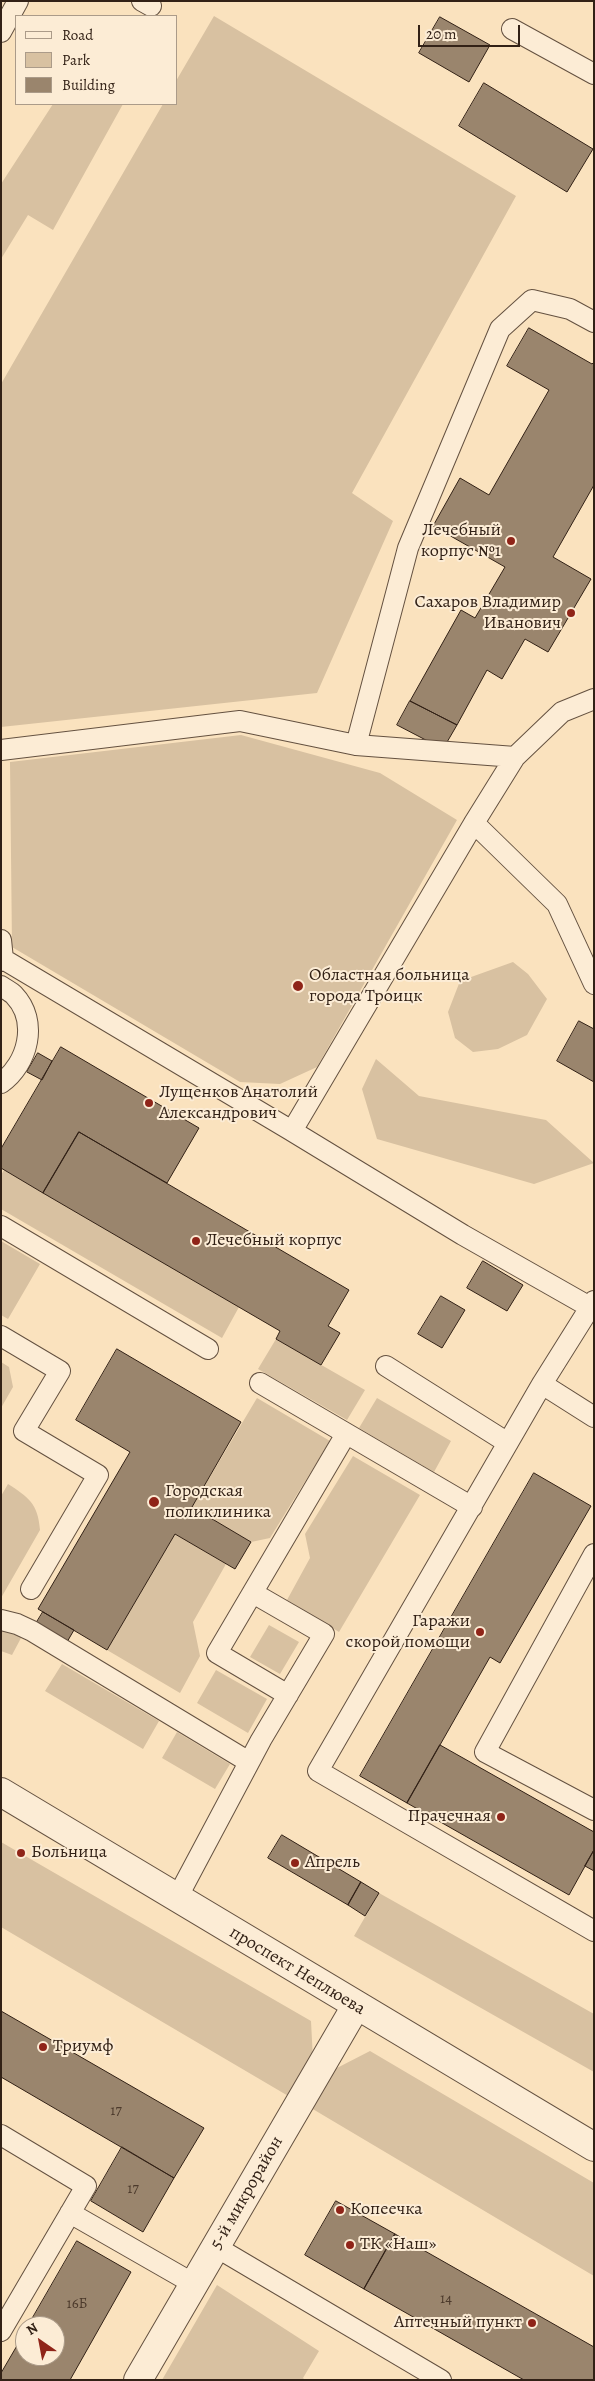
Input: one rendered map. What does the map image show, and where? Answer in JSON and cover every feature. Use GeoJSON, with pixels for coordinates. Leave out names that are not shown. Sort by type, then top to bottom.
{"type":"FeatureCollection","features":[{"type":"Feature","properties":{"kind":"street","name":"проспект Неплюева"},"geometry":{"type":"LineString","coordinates":[[1,1792],[594,2148]]}},
{"type":"Feature","properties":{"kind":"street","name":"5-й микрорайон"},"geometry":{"type":"LineString","coordinates":[[138,2380],[356,2006]]}},
{"type":"Feature","properties":{"kind":"lane"},"geometry":{"type":"LineString","coordinates":[[1,32],[18,1]]}},
{"type":"Feature","properties":{"kind":"lane"},"geometry":{"type":"LineString","coordinates":[[512,30],[594,74]]}},
{"type":"Feature","properties":{"kind":"lane"},"geometry":{"type":"LineString","coordinates":[[356,745],[408,548],[500,329],[532,300],[570,309],[594,322]]}},
{"type":"Feature","properties":{"kind":"lane"},"geometry":{"type":"LineString","coordinates":[[292,1131],[474,823],[516,757],[562,712],[594,699]]}},
{"type":"Feature","properties":{"kind":"lane"},"geometry":{"type":"LineString","coordinates":[[1,750],[240,721],[356,745],[516,757]]}},
{"type":"Feature","properties":{"kind":"lane"},"geometry":{"type":"LineString","coordinates":[[474,823],[557,904],[594,984]]}},
{"type":"Feature","properties":{"kind":"lane"},"geometry":{"type":"LineString","coordinates":[[2,953],[463,1235],[591,1303],[542,1384],[318,1771],[594,1931]]}},
{"type":"Feature","properties":{"kind":"lane"},"geometry":{"type":"LineString","coordinates":[[1,986],[15,996],[24,1011],[28,1029],[27,1047],[20,1064],[9,1078],[1,1083]]}},
{"type":"Feature","properties":{"kind":"lane"},"geometry":{"type":"LineString","coordinates":[[1,1226],[208,1348]]}},
{"type":"Feature","properties":{"kind":"lane"},"geometry":{"type":"LineString","coordinates":[[1,1336],[60,1371],[24,1431],[98,1475],[31,1589]]}},
{"type":"Feature","properties":{"kind":"lane"},"geometry":{"type":"LineString","coordinates":[[386,1366],[508,1443]]}},
{"type":"Feature","properties":{"kind":"lane"},"geometry":{"type":"LineString","coordinates":[[260,1384],[472,1507]]}},
{"type":"Feature","properties":{"kind":"lane"},"geometry":{"type":"LineString","coordinates":[[542,1384],[594,1417]]}},
{"type":"Feature","properties":{"kind":"lane"},"geometry":{"type":"LineString","coordinates":[[288,1695],[217,1653],[346,1434]]}},
{"type":"Feature","properties":{"kind":"lane"},"geometry":{"type":"LineString","coordinates":[[594,1554],[484,1752],[594,1810]]}},
{"type":"Feature","properties":{"kind":"lane"},"geometry":{"type":"LineString","coordinates":[[176,1898],[249,1762],[324,1634],[253,1593]]}},
{"type":"Feature","properties":{"kind":"lane"},"geometry":{"type":"LineString","coordinates":[[1,1620],[17,1624],[32,1631],[249,1762]]}},
{"type":"Feature","properties":{"kind":"lane"},"geometry":{"type":"LineString","coordinates":[[1,2135],[86,2186],[1,2331]]}},
{"type":"Feature","properties":{"kind":"lane"},"geometry":{"type":"LineString","coordinates":[[70,2213],[194,2284]]}},
{"type":"Feature","properties":{"kind":"lane"},"geometry":{"type":"LineString","coordinates":[[216,2246],[441,2380]]}},
{"type":"Feature","properties":{"kind":"green space"},"geometry":{"type":"Polygon","coordinates":[[[214,16],[516,196],[352,493],[393,521],[317,693],[1,727],[1,384],[162,105],[178,105],[178,78],[214,16]]]}},
{"type":"Feature","properties":{"kind":"green space"},"geometry":{"type":"Polygon","coordinates":[[[52,105],[122,105],[53,230],[28,215],[1,259],[1,184],[52,105]]]}},
{"type":"Feature","properties":{"kind":"green space"},"geometry":{"type":"Polygon","coordinates":[[[241,735],[380,773],[457,820],[317,1067],[280,1084],[240,1082],[12,947],[10,762],[241,735]]]}},
{"type":"Feature","properties":{"kind":"green space"},"geometry":{"type":"Polygon","coordinates":[[[513,962],[528,974],[547,999],[527,1035],[498,1049],[473,1052],[455,1038],[448,1012],[460,981],[513,962]]]}},
{"type":"Feature","properties":{"kind":"green space"},"geometry":{"type":"Polygon","coordinates":[[[376,1059],[419,1096],[546,1120],[594,1163],[534,1184],[377,1139],[362,1089],[376,1059]]]}},
{"type":"Feature","properties":{"kind":"green space"},"geometry":{"type":"Polygon","coordinates":[[[4,1170],[239,1307],[222,1338],[1,1209],[1,1175],[4,1170]]]}},
{"type":"Feature","properties":{"kind":"green space"},"geometry":{"type":"Polygon","coordinates":[[[1,1241],[40,1264],[8,1319],[1,1315],[1,1241]]]}},
{"type":"Feature","properties":{"kind":"green space"},"geometry":{"type":"Polygon","coordinates":[[[276,1339],[365,1390],[347,1420],[258,1369],[276,1339]]]}},
{"type":"Feature","properties":{"kind":"green space"},"geometry":{"type":"Polygon","coordinates":[[[1,1362],[9,1367],[13,1387],[1,1408],[1,1362]]]}},
{"type":"Feature","properties":{"kind":"green space"},"geometry":{"type":"Polygon","coordinates":[[[257,1398],[330,1441],[270,1538],[251,1542],[192,1507],[257,1398]]]}},
{"type":"Feature","properties":{"kind":"green space"},"geometry":{"type":"Polygon","coordinates":[[[377,1398],[451,1441],[434,1472],[359,1428],[377,1398]]]}},
{"type":"Feature","properties":{"kind":"green space"},"geometry":{"type":"Polygon","coordinates":[[[353,1456],[420,1495],[339,1632],[287,1600],[310,1558],[305,1534],[353,1456]]]}},
{"type":"Feature","properties":{"kind":"green space"},"geometry":{"type":"Polygon","coordinates":[[[8,1484],[31,1502],[37,1513],[40,1530],[1,1598],[1,1496],[8,1484]]]}},
{"type":"Feature","properties":{"kind":"green space"},"geometry":{"type":"Polygon","coordinates":[[[175,1534],[226,1564],[193,1622],[200,1656],[180,1693],[107,1650],[175,1534]]]}},
{"type":"Feature","properties":{"kind":"green space"},"geometry":{"type":"Polygon","coordinates":[[[269,1625],[299,1642],[280,1674],[250,1657],[269,1625]]]}},
{"type":"Feature","properties":{"kind":"green space"},"geometry":{"type":"Polygon","coordinates":[[[1,1630],[10,1631],[21,1638],[12,1655],[1,1651],[1,1630]]]}},
{"type":"Feature","properties":{"kind":"green space"},"geometry":{"type":"Polygon","coordinates":[[[62,1664],[159,1721],[143,1749],[45,1691],[62,1664]]]}},
{"type":"Feature","properties":{"kind":"green space"},"geometry":{"type":"Polygon","coordinates":[[[216,1670],[267,1699],[248,1733],[197,1703],[216,1670]]]}},
{"type":"Feature","properties":{"kind":"green space"},"geometry":{"type":"Polygon","coordinates":[[[177,1732],[230,1764],[215,1789],[162,1758],[177,1732]]]}},
{"type":"Feature","properties":{"kind":"green space"},"geometry":{"type":"Polygon","coordinates":[[[1,1842],[311,2021],[313,2060],[290,2097],[1,1927],[1,1842]]]}},
{"type":"Feature","properties":{"kind":"green space"},"geometry":{"type":"Polygon","coordinates":[[[379,1893],[594,2014],[594,2072],[354,1936],[379,1893]]]}},
{"type":"Feature","properties":{"kind":"green space"},"geometry":{"type":"Polygon","coordinates":[[[370,2051],[594,2183],[594,2276],[311,2108],[335,2069],[370,2051]]]}},
{"type":"Feature","properties":{"kind":"green space"},"geometry":{"type":"Polygon","coordinates":[[[217,2285],[319,2351],[303,2378],[305,2380],[162,2380],[217,2285]]]}},
{"type":"Feature","properties":{"kind":"building"},"geometry":{"type":"Polygon","coordinates":[[[440,17],[490,45],[469,82],[419,53],[440,17]]]}},
{"type":"Feature","properties":{"kind":"building"},"geometry":{"type":"Polygon","coordinates":[[[484,83],[593,149],[567,192],[459,126],[484,83]]]}},
{"type":"Feature","properties":{"kind":"building","name":"Лечебный корпус №1"},"geometry":{"type":"Polygon","coordinates":[[[529,328],[592,364],[594,362],[594,485],[553,557],[591,579],[548,652],[525,639],[502,679],[487,670],[457,725],[410,701],[461,610],[475,618],[505,567],[433,526],[460,478],[489,495],[549,390],[507,366],[529,328]]]}},
{"type":"Feature","properties":{"kind":"building"},"geometry":{"type":"Polygon","coordinates":[[[410,701],[457,725],[443,749],[397,725],[410,701]]]}},
{"type":"Feature","properties":{"kind":"building"},"geometry":{"type":"Polygon","coordinates":[[[579,1021],[594,1029],[594,1082],[557,1061],[579,1021]]]}},
{"type":"Feature","properties":{"kind":"building"},"geometry":{"type":"Polygon","coordinates":[[[61,1047],[199,1128],[167,1183],[79,1132],[43,1193],[1,1168],[1,1149],[61,1047]]]}},
{"type":"Feature","properties":{"kind":"building"},"geometry":{"type":"Polygon","coordinates":[[[38,1053],[52,1061],[42,1080],[27,1072],[38,1053]]]}},
{"type":"Feature","properties":{"kind":"building","name":"Лечебный корпус"},"geometry":{"type":"Polygon","coordinates":[[[79,1132],[349,1290],[328,1326],[340,1333],[321,1365],[276,1339],[280,1331],[43,1193],[79,1132]]]}},
{"type":"Feature","properties":{"kind":"building"},"geometry":{"type":"Polygon","coordinates":[[[483,1261],[523,1285],[507,1311],[467,1288],[483,1261]]]}},
{"type":"Feature","properties":{"kind":"building"},"geometry":{"type":"Polygon","coordinates":[[[441,1296],[465,1310],[442,1348],[418,1334],[441,1296]]]}},
{"type":"Feature","properties":{"kind":"building"},"geometry":{"type":"Polygon","coordinates":[[[117,1349],[241,1422],[192,1507],[251,1542],[235,1569],[175,1534],[107,1650],[38,1609],[130,1452],[76,1420],[117,1349]]]}},
{"type":"Feature","properties":{"kind":"building","name":"Гаражи скорой помощи"},"geometry":{"type":"Polygon","coordinates":[[[534,1473],[591,1506],[500,1663],[490,1657],[407,1803],[360,1776],[534,1473]]]}},
{"type":"Feature","properties":{"kind":"building"},"geometry":{"type":"Polygon","coordinates":[[[43,1612],[74,1630],[60,1654],[29,1635],[43,1612]]]}},
{"type":"Feature","properties":{"kind":"building","name":"Прачечная"},"geometry":{"type":"Polygon","coordinates":[[[440,1745],[594,1832],[594,1850],[569,1895],[407,1803],[440,1745]]]}},
{"type":"Feature","properties":{"kind":"building"},"geometry":{"type":"Polygon","coordinates":[[[282,1835],[361,1882],[348,1905],[268,1858],[282,1835]]]}},
{"type":"Feature","properties":{"kind":"building"},"geometry":{"type":"Polygon","coordinates":[[[594,1850],[594,1871],[585,1866],[594,1850]]]}},
{"type":"Feature","properties":{"kind":"building"},"geometry":{"type":"Polygon","coordinates":[[[361,1882],[379,1893],[365,1916],[348,1905],[361,1882]]]}},
{"type":"Feature","properties":{"kind":"building"},"geometry":{"type":"Polygon","coordinates":[[[1,2011],[204,2128],[174,2178],[1,2077],[1,2011]]]}},
{"type":"Feature","properties":{"kind":"building"},"geometry":{"type":"Polygon","coordinates":[[[122,2147],[174,2178],[143,2232],[91,2201],[122,2147]]]}},
{"type":"Feature","properties":{"kind":"building","name":"ТК «Наш»"},"geometry":{"type":"Polygon","coordinates":[[[336,2201],[395,2234],[364,2289],[305,2255],[336,2201]]]}},
{"type":"Feature","properties":{"kind":"building"},"geometry":{"type":"Polygon","coordinates":[[[395,2234],[594,2347],[594,2380],[524,2380],[364,2289],[395,2234]]]}},
{"type":"Feature","properties":{"kind":"building"},"geometry":{"type":"Polygon","coordinates":[[[77,2241],[131,2272],[70,2380],[1,2380],[1,2373],[15,2349],[15,2366],[65,2366],[65,2316],[34,2316],[77,2241]]]}},
{"type":"Feature","properties":{"kind":"place","name":"Лечебный корпус №1"},"geometry":{"type":"Point","coordinates":[511,541]}},
{"type":"Feature","properties":{"kind":"place","name":"Сахаров Владимир Иванович"},"geometry":{"type":"Point","coordinates":[571,613]}},
{"type":"Feature","properties":{"kind":"place","name":"Областная больница города Троицк"},"geometry":{"type":"Point","coordinates":[298,986]}},
{"type":"Feature","properties":{"kind":"place","name":"Лущенков Анатолий Александрович"},"geometry":{"type":"Point","coordinates":[149,1103]}},
{"type":"Feature","properties":{"kind":"place","name":"Лечебный корпус"},"geometry":{"type":"Point","coordinates":[196,1241]}},
{"type":"Feature","properties":{"kind":"place","name":"Городская поликлиника"},"geometry":{"type":"Point","coordinates":[154,1502]}},
{"type":"Feature","properties":{"kind":"place","name":"Гаражи скорой помощи"},"geometry":{"type":"Point","coordinates":[480,1632]}},
{"type":"Feature","properties":{"kind":"place","name":"Прачечная"},"geometry":{"type":"Point","coordinates":[501,1817]}},
{"type":"Feature","properties":{"kind":"place","name":"Больница"},"geometry":{"type":"Point","coordinates":[21,1853]}},
{"type":"Feature","properties":{"kind":"place","name":"Апрель"},"geometry":{"type":"Point","coordinates":[295,1863]}},
{"type":"Feature","properties":{"kind":"place","name":"Триумф"},"geometry":{"type":"Point","coordinates":[43,2047]}},
{"type":"Feature","properties":{"kind":"place","name":"Копеечка"},"geometry":{"type":"Point","coordinates":[340,2210]}},
{"type":"Feature","properties":{"kind":"place","name":"ТК «Наш»"},"geometry":{"type":"Point","coordinates":[350,2245]}},
{"type":"Feature","properties":{"kind":"place","name":"Аптечный пункт"},"geometry":{"type":"Point","coordinates":[532,2323]}}]}
